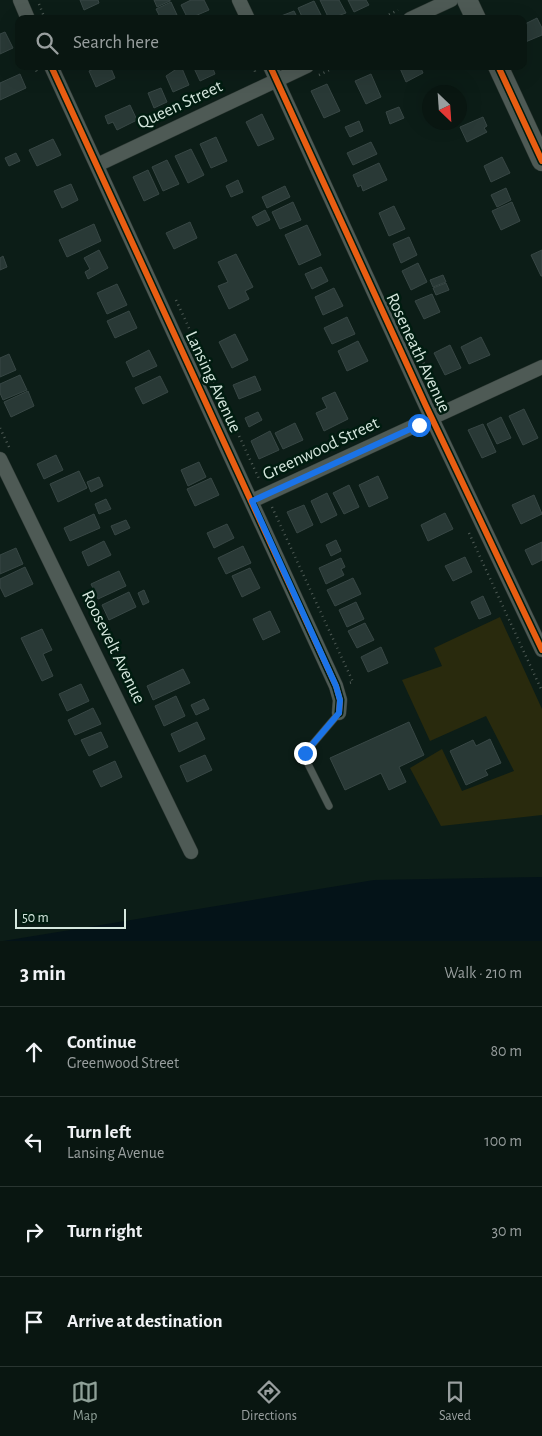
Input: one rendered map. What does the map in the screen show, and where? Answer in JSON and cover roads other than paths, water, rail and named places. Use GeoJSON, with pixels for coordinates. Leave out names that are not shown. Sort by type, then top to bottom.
{"type":"FeatureCollection","features":[{"type":"Feature","properties":{"kind":"street"},"geometry":{"type":"LineString","coordinates":[[20,0],[26,15]]}},
{"type":"Feature","properties":{"kind":"street"},"geometry":{"type":"LineString","coordinates":[[239,0],[246,15]]}},
{"type":"Feature","properties":{"kind":"street"},"geometry":{"type":"LineString","coordinates":[[419,15],[451,0]]}},
{"type":"Feature","properties":{"kind":"street"},"geometry":{"type":"LineString","coordinates":[[467,0],[474,15]]}},
{"type":"Feature","properties":{"kind":"street","name":"Lansing Avenue"},"geometry":{"type":"LineString","coordinates":[[53,70],[336,686],[340,700],[339,713]]}},
{"type":"Feature","properties":{"kind":"street","name":"Roseneath Avenue"},"geometry":{"type":"LineString","coordinates":[[272,70],[432,419],[542,650]]}},
{"type":"Feature","properties":{"kind":"street","name":"Queen Street"},"geometry":{"type":"LineString","coordinates":[[96,165],[297,70]]}},
{"type":"Feature","properties":{"kind":"street"},"geometry":{"type":"LineString","coordinates":[[500,70],[542,161]]}},
{"type":"Feature","properties":{"kind":"street","name":"Greenwood Street"},"geometry":{"type":"LineString","coordinates":[[252,501],[542,367]]}},
{"type":"Feature","properties":{"kind":"street","name":"Roosevelt Avenue"},"geometry":{"type":"LineString","coordinates":[[0,459],[191,852]]}},
{"type":"Feature","properties":{"kind":"lane"},"geometry":{"type":"LineString","coordinates":[[329,806],[307,762],[305,753],[339,713]]}}]}
